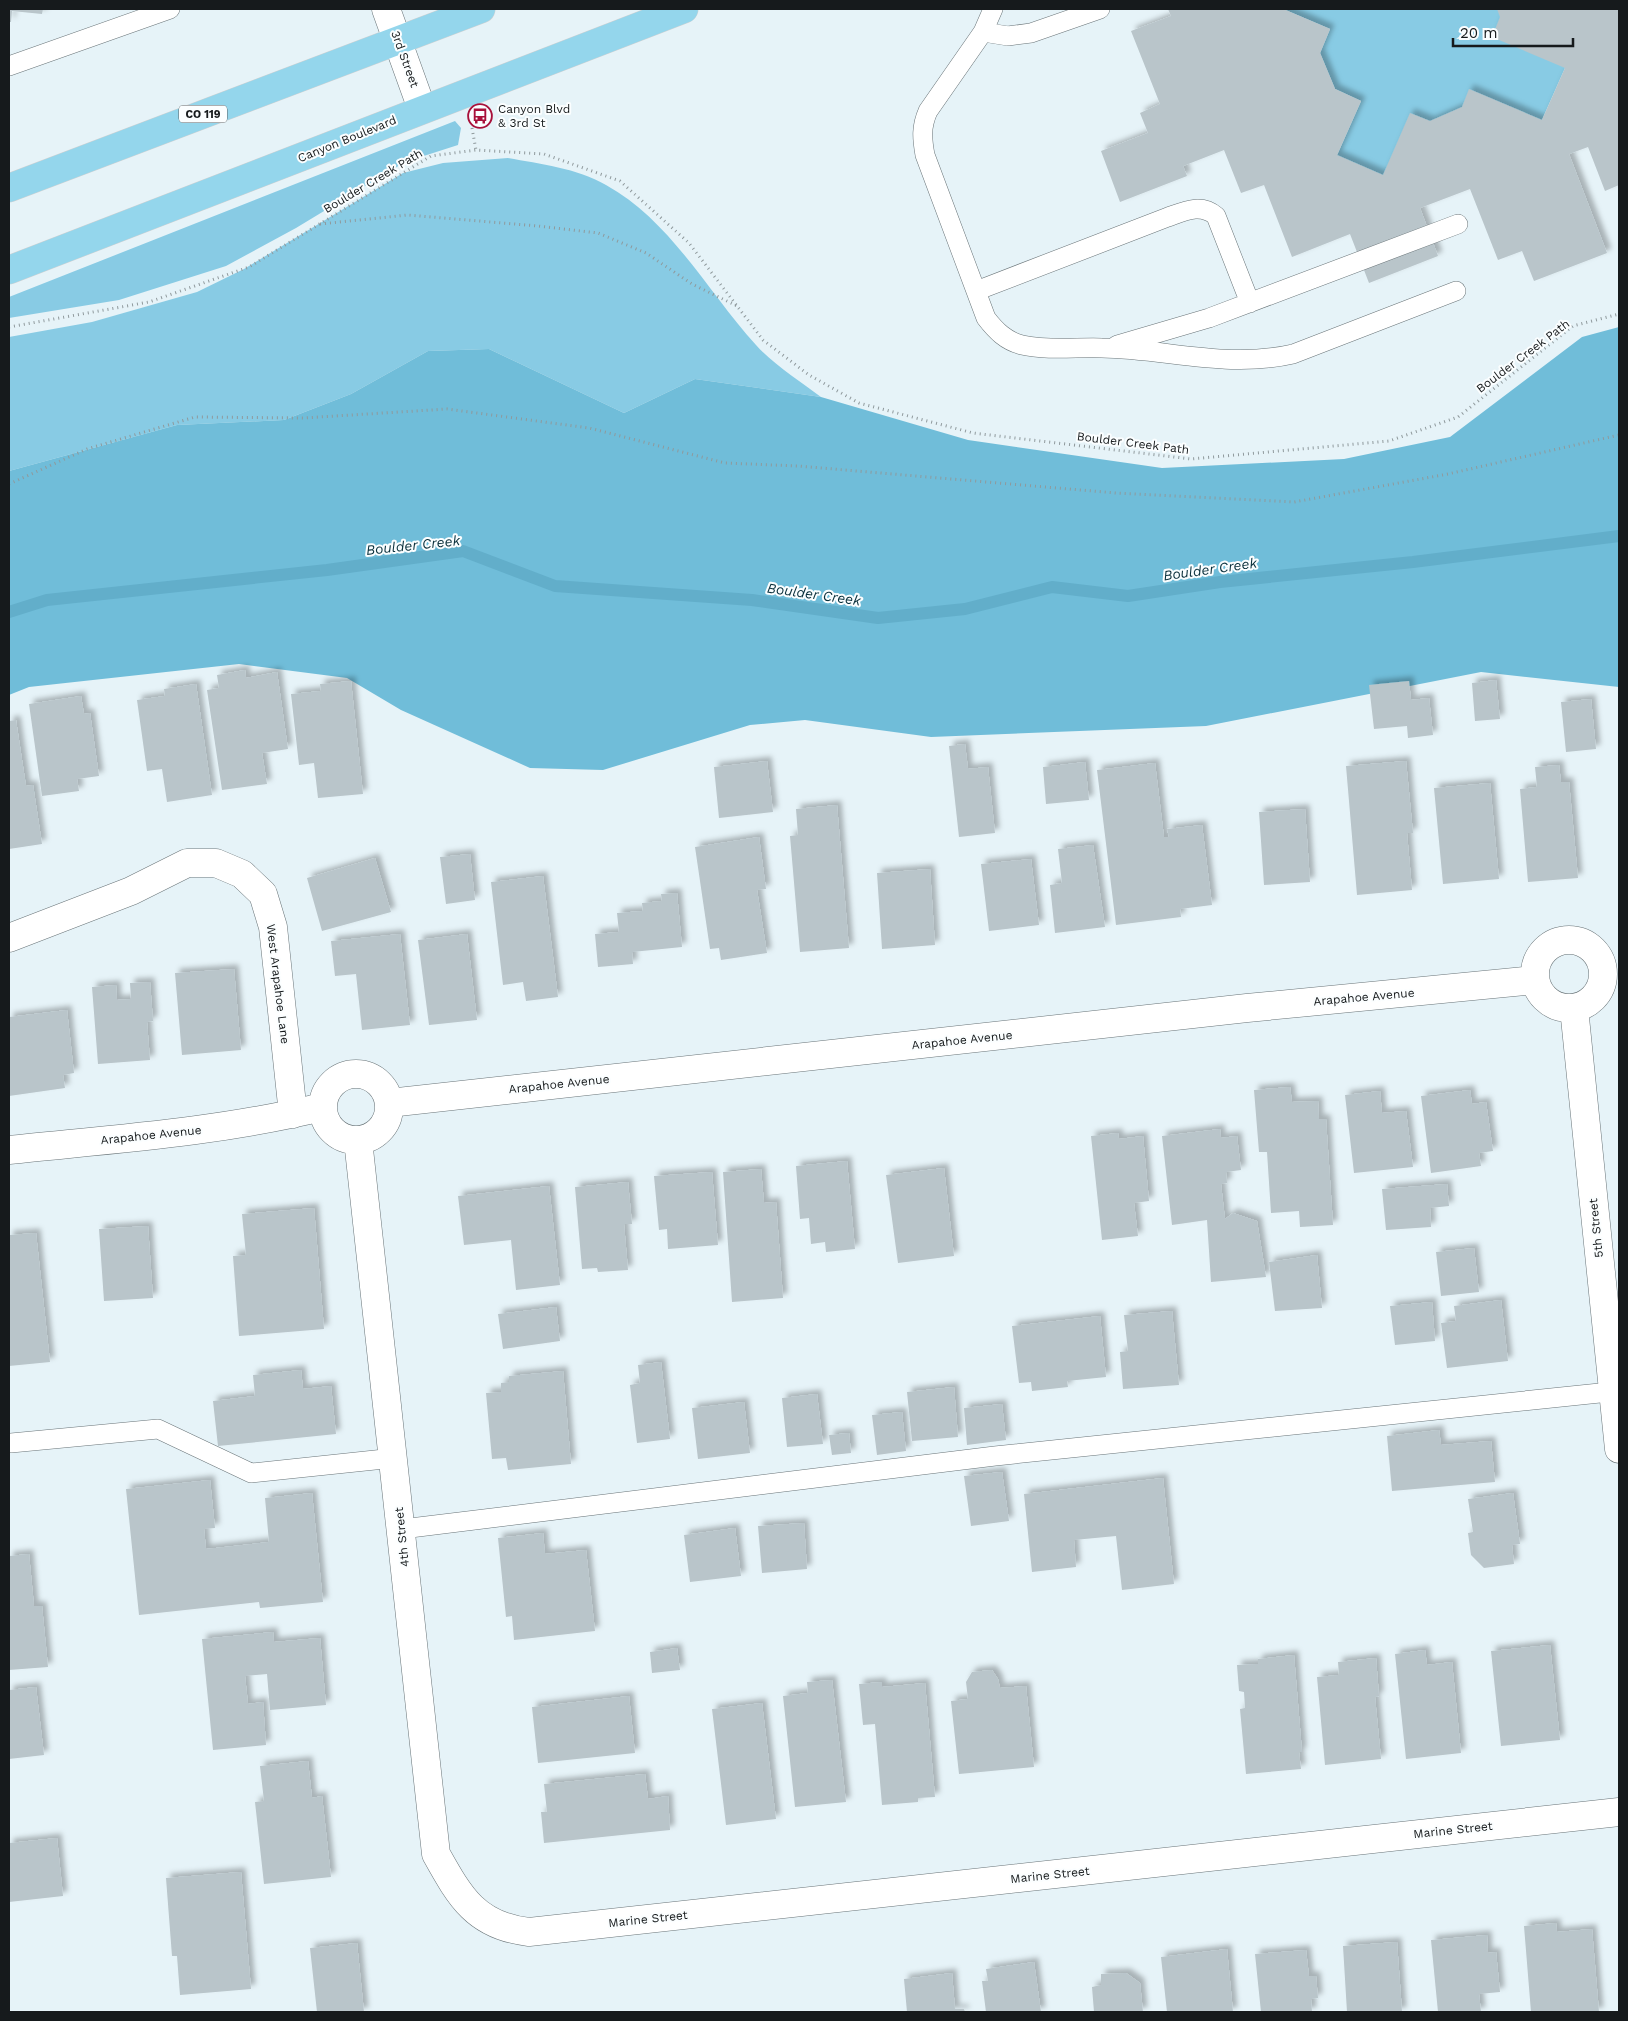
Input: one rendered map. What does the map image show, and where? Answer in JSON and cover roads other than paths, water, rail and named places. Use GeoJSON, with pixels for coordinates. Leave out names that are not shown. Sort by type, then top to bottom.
{"type":"FeatureCollection","features":[{"type":"Feature","properties":{"kind":"main road","name":"CO 119"},"geometry":{"type":"LineString","coordinates":[[9,188],[481,9]]}},
{"type":"Feature","properties":{"kind":"main road","name":"Canyon Boulevard"},"geometry":{"type":"LineString","coordinates":[[9,270],[684,9]]}},
{"type":"Feature","properties":{"kind":"street","name":"3rd Street"},"geometry":{"type":"LineString","coordinates":[[386,9],[422,109]]}},
{"type":"Feature","properties":{"kind":"street","name":"West Arapahoe Lane"},"geometry":{"type":"LineString","coordinates":[[9,938],[130,891],[187,863],[216,863],[242,874],[263,894],[273,927],[293,1114]]}},
{"type":"Feature","properties":{"kind":"street"},"geometry":{"type":"LineString","coordinates":[[1570,940],[1583,942],[1593,949],[1612,974],[1595,997],[1574,1008],[1563,1008],[1544,998],[1535,980],[1535,968],[1539,957],[1547,947],[1558,941],[1570,940]]}},
{"type":"Feature","properties":{"kind":"street","name":"Arapahoe Avenue"},"geometry":{"type":"LineString","coordinates":[[388,1104],[1247,1008],[1535,980]]}},
{"type":"Feature","properties":{"kind":"street","name":"5th Street"},"geometry":{"type":"LineString","coordinates":[[1574,1008],[1616,1392],[1619,1449]]}},
{"type":"Feature","properties":{"kind":"street"},"geometry":{"type":"LineString","coordinates":[[353,1074],[363,1074],[380,1085],[388,1104],[384,1124],[368,1138],[358,1140],[345,1138],[333,1132],[325,1120],[322,1107],[328,1088],[335,1081],[353,1074]]}},
{"type":"Feature","properties":{"kind":"street","name":"Arapahoe Avenue"},"geometry":{"type":"LineString","coordinates":[[9,1150],[193,1131],[293,1114],[322,1107]]}},
{"type":"Feature","properties":{"kind":"street","name":"4th Street"},"geometry":{"type":"LineString","coordinates":[[358,1140],[436,1854],[460,1896],[483,1918]]}},
{"type":"Feature","properties":{"kind":"street","name":"Marine Street"},"geometry":{"type":"LineString","coordinates":[[483,1918],[513,1930],[529,1932],[1619,1812]]}},
{"type":"Feature","properties":{"kind":"lane"},"geometry":{"type":"LineString","coordinates":[[9,66],[170,9]]}},
{"type":"Feature","properties":{"kind":"lane"},"geometry":{"type":"LineString","coordinates":[[993,9],[983,32],[928,111],[922,125],[925,155],[986,318],[994,329],[1007,340],[1023,345],[1080,349],[1103,348],[1219,360],[1273,359],[1293,354],[1456,291]]}},
{"type":"Feature","properties":{"kind":"lane"},"geometry":{"type":"LineString","coordinates":[[983,32],[1008,36],[1031,33],[1100,9]]}},
{"type":"Feature","properties":{"kind":"lane"},"geometry":{"type":"LineString","coordinates":[[976,291],[1168,216],[1199,208],[1209,210],[1216,216],[1250,303]]}},
{"type":"Feature","properties":{"kind":"lane"},"geometry":{"type":"LineString","coordinates":[[1103,348],[1200,321],[1458,224]]}},
{"type":"Feature","properties":{"kind":"lane"},"geometry":{"type":"LineString","coordinates":[[402,1530],[995,1456],[1616,1392]]}},
{"type":"Feature","properties":{"kind":"lane"},"geometry":{"type":"LineString","coordinates":[[11,1443],[158,1429],[251,1473],[394,1458]]}},
{"type":"Feature","properties":{"kind":"waterway","name":"Boulder Creek"},"geometry":{"type":"LineString","coordinates":[[9,612],[47,600],[327,570],[463,551],[555,586],[752,600],[878,618],[965,609],[1052,587],[1128,596],[1220,582],[1413,562],[1619,536]]}},
{"type":"Feature","properties":{"kind":"place","name":"Canyon Blvd & 3rd St"},"geometry":{"type":"Point","coordinates":[480,116]}}]}
